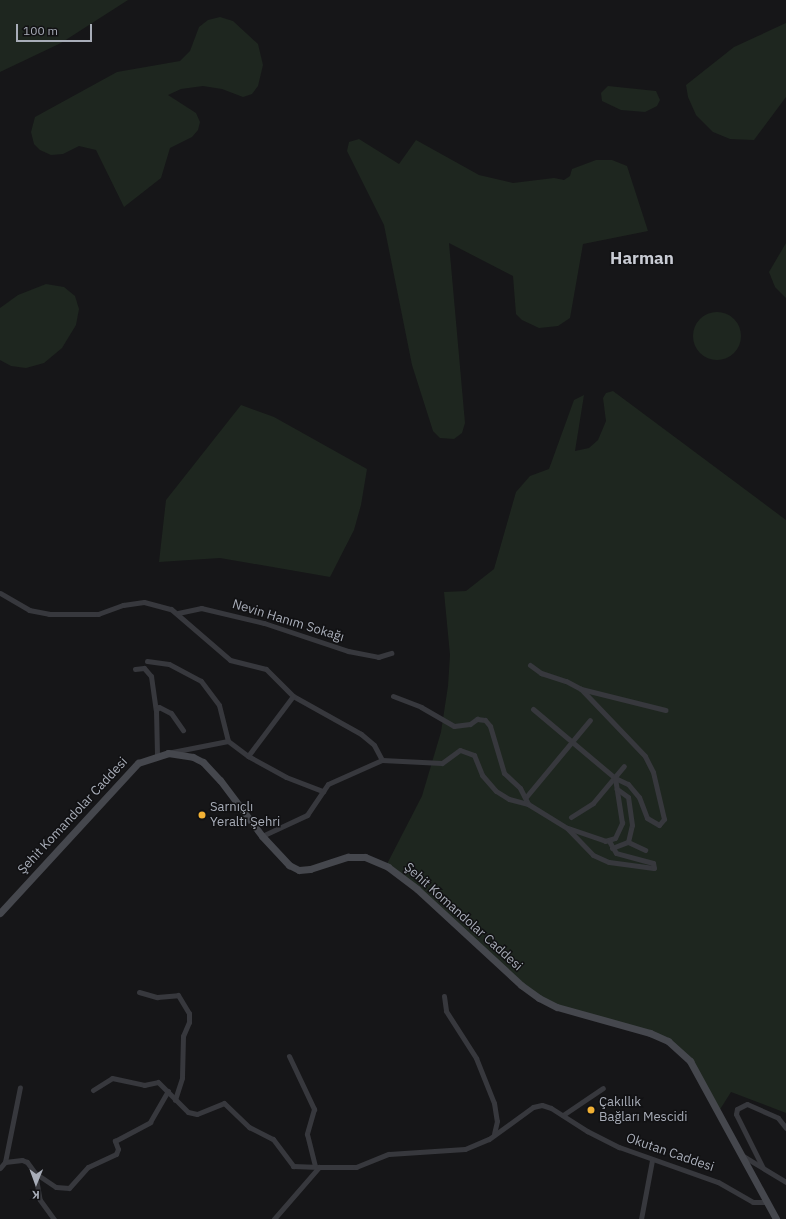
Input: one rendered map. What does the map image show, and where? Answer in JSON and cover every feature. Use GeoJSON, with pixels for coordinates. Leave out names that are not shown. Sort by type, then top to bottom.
{"type":"FeatureCollection","features":[{"type":"Feature","properties":{"kind":"main road","name":"Şehit Komandolar Caddesi"},"geometry":{"type":"LineString","coordinates":[[0,913],[138,763],[157,754],[184,754],[203,762],[220,780],[262,836],[289,865],[299,870],[310,870],[348,857],[365,856],[388,867],[417,889],[521,985],[539,998],[557,1007],[650,1033],[668,1042],[690,1062],[776,1219]]}},
{"type":"Feature","properties":{"kind":"street"},"geometry":{"type":"LineString","coordinates":[[0,593],[29,610],[49,614],[98,614],[124,605],[144,602],[162,605],[178,613],[230,660],[266,669],[293,696],[361,734],[374,745],[382,760]]}},
{"type":"Feature","properties":{"kind":"street","name":"Nevin Hanım Sokağı"},"geometry":{"type":"LineString","coordinates":[[178,613],[201,608],[264,623],[348,652],[378,657],[391,653]]}},
{"type":"Feature","properties":{"kind":"street"},"geometry":{"type":"LineString","coordinates":[[147,661],[169,664],[201,680],[219,705],[228,741],[248,756],[286,777],[323,791]]}},
{"type":"Feature","properties":{"kind":"street"},"geometry":{"type":"LineString","coordinates":[[530,665],[541,673],[566,681],[581,688],[665,710]]}},
{"type":"Feature","properties":{"kind":"street"},"geometry":{"type":"LineString","coordinates":[[135,669],[144,668],[149,673],[156,710],[157,754]]}},
{"type":"Feature","properties":{"kind":"street"},"geometry":{"type":"LineString","coordinates":[[533,709],[615,778],[628,784],[639,797],[650,821],[659,825],[662,824],[664,819],[653,772],[645,756],[581,688]]}},
{"type":"Feature","properties":{"kind":"street"},"geometry":{"type":"LineString","coordinates":[[248,756],[293,696]]}},
{"type":"Feature","properties":{"kind":"street"},"geometry":{"type":"LineString","coordinates":[[393,696],[421,707],[454,726],[470,724],[477,719],[485,720],[490,726],[504,773],[526,797],[528,804]]}},
{"type":"Feature","properties":{"kind":"street"},"geometry":{"type":"LineString","coordinates":[[156,710],[159,707],[171,713],[183,730]]}},
{"type":"Feature","properties":{"kind":"street"},"geometry":{"type":"LineString","coordinates":[[526,797],[590,720]]}},
{"type":"Feature","properties":{"kind":"street"},"geometry":{"type":"LineString","coordinates":[[168,753],[228,741]]}},
{"type":"Feature","properties":{"kind":"street"},"geometry":{"type":"LineString","coordinates":[[262,836],[307,815],[328,784],[382,760],[442,763],[455,751],[465,750],[474,755],[482,774],[496,791],[509,799],[528,804],[567,828],[593,854],[609,862],[651,870],[655,866],[653,863],[621,855],[612,848],[609,841],[567,828]]}},
{"type":"Feature","properties":{"kind":"street"},"geometry":{"type":"LineString","coordinates":[[572,817],[593,803],[624,766]]}},
{"type":"Feature","properties":{"kind":"street"},"geometry":{"type":"LineString","coordinates":[[609,841],[617,835],[622,823],[615,778]]}},
{"type":"Feature","properties":{"kind":"street"},"geometry":{"type":"LineString","coordinates":[[617,789],[628,797],[631,811],[632,825],[628,842]]}},
{"type":"Feature","properties":{"kind":"street"},"geometry":{"type":"LineString","coordinates":[[612,848],[628,842],[645,850]]}},
{"type":"Feature","properties":{"kind":"street"},"geometry":{"type":"LineString","coordinates":[[138,992],[153,997],[178,995],[189,1013],[189,1022],[183,1036],[182,1078],[175,1100]]}},
{"type":"Feature","properties":{"kind":"street"},"geometry":{"type":"LineString","coordinates":[[444,996],[446,1011],[476,1058],[494,1103],[496,1122],[494,1134]]}},
{"type":"Feature","properties":{"kind":"street"},"geometry":{"type":"LineString","coordinates":[[274,1219],[317,1167],[307,1134],[314,1109],[289,1056]]}},
{"type":"Feature","properties":{"kind":"street"},"geometry":{"type":"LineString","coordinates":[[93,1090],[112,1078],[144,1085],[158,1082],[175,1100]]}},
{"type":"Feature","properties":{"kind":"street"},"geometry":{"type":"LineString","coordinates":[[0,1168],[4,1162],[20,1087]]}},
{"type":"Feature","properties":{"kind":"street"},"geometry":{"type":"LineString","coordinates":[[563,1115],[603,1088]]}},
{"type":"Feature","properties":{"kind":"street"},"geometry":{"type":"LineString","coordinates":[[4,1162],[25,1161],[35,1173],[60,1189],[72,1186],[88,1167],[116,1154],[118,1149],[115,1141],[150,1122],[168,1091]]}},
{"type":"Feature","properties":{"kind":"street","name":"Okutan Caddesi"},"geometry":{"type":"LineString","coordinates":[[175,1100],[184,1110],[192,1114],[218,1103],[226,1104],[249,1127],[273,1139],[293,1166],[317,1167],[356,1167],[389,1154],[456,1150],[473,1146],[538,1106],[551,1108],[604,1140],[652,1160],[718,1182],[753,1202],[767,1202]]}},
{"type":"Feature","properties":{"kind":"street"},"geometry":{"type":"LineString","coordinates":[[763,1168],[737,1117],[737,1109],[746,1104],[786,1121]]}},
{"type":"Feature","properties":{"kind":"street"},"geometry":{"type":"LineString","coordinates":[[778,1118],[786,1128]]}},
{"type":"Feature","properties":{"kind":"street"},"geometry":{"type":"LineString","coordinates":[[740,1154],[786,1182]]}},
{"type":"Feature","properties":{"kind":"street"},"geometry":{"type":"LineString","coordinates":[[641,1219],[652,1160]]}},
{"type":"Feature","properties":{"kind":"street"},"geometry":{"type":"LineString","coordinates":[[35,1173],[40,1200],[54,1219]]}},
{"type":"Feature","properties":{"kind":"shaded area"},"geometry":{"type":"Polygon","coordinates":[[[0,0],[128,0],[61,43],[0,72],[0,0]]]}},
{"type":"Feature","properties":{"kind":"shaded area"},"geometry":{"type":"Polygon","coordinates":[[[220,17],[233,21],[258,44],[263,65],[258,86],[252,94],[243,97],[222,89],[203,86],[181,89],[168,95],[196,113],[200,122],[198,130],[192,137],[170,148],[161,178],[124,207],[96,150],[79,146],[63,154],[51,155],[40,150],[34,144],[31,132],[35,117],[117,72],[180,61],[190,51],[199,27],[208,20],[220,17]]]}},
{"type":"Feature","properties":{"kind":"shaded area"},"geometry":{"type":"Polygon","coordinates":[[[786,23],[786,97],[754,140],[730,139],[713,132],[696,115],[688,97],[686,85],[734,47],[786,23]]]}},
{"type":"Feature","properties":{"kind":"shaded area"},"geometry":{"type":"Polygon","coordinates":[[[608,86],[656,91],[660,100],[657,106],[645,112],[621,110],[602,101],[601,93],[608,86]]]}},
{"type":"Feature","properties":{"kind":"shaded area"},"geometry":{"type":"Polygon","coordinates":[[[359,139],[399,164],[416,140],[479,175],[513,183],[554,178],[564,180],[570,176],[572,169],[596,160],[612,160],[627,166],[648,231],[583,244],[570,318],[558,326],[539,328],[522,320],[516,314],[513,276],[449,243],[465,423],[462,433],[454,439],[440,438],[433,431],[412,365],[384,225],[347,151],[349,142],[359,139]]]}},
{"type":"Feature","properties":{"kind":"shaded area"},"geometry":{"type":"Polygon","coordinates":[[[786,243],[786,298],[775,287],[769,272],[786,243]]]}},
{"type":"Feature","properties":{"kind":"shaded area"},"geometry":{"type":"Polygon","coordinates":[[[46,284],[64,287],[75,296],[79,309],[76,325],[62,348],[44,363],[26,368],[11,366],[0,360],[0,308],[18,295],[46,284]]]}},
{"type":"Feature","properties":{"kind":"shaded area"},"geometry":{"type":"Polygon","coordinates":[[[712,312],[722,312],[734,319],[741,331],[741,341],[734,353],[722,360],[712,360],[704,356],[697,349],[693,341],[693,331],[697,323],[704,316],[712,312]]]}},
{"type":"Feature","properties":{"kind":"shaded area"},"geometry":{"type":"Polygon","coordinates":[[[613,391],[786,520],[786,1113],[731,1092],[719,1111],[692,1063],[668,1042],[542,999],[387,864],[422,796],[441,732],[448,686],[450,655],[444,592],[466,591],[494,569],[516,492],[530,476],[549,469],[574,400],[584,395],[575,451],[589,448],[598,440],[606,421],[603,398],[606,393],[613,391]]]}},
{"type":"Feature","properties":{"kind":"shaded area"},"geometry":{"type":"Polygon","coordinates":[[[241,405],[274,417],[367,469],[361,505],[354,530],[330,577],[220,558],[159,562],[166,500],[241,405]]]}},
{"type":"Feature","properties":{"kind":"place","name":"Sarnıçlı Yeraltı Şehri"},"geometry":{"type":"Point","coordinates":[202,815]}},
{"type":"Feature","properties":{"kind":"place","name":"Çakıllık Bağları Mescidi"},"geometry":{"type":"Point","coordinates":[591,1110]}},
{"type":"Feature","properties":{"kind":"district","name":"Harman"},"geometry":{"type":"Point","coordinates":[642,259]}}]}
